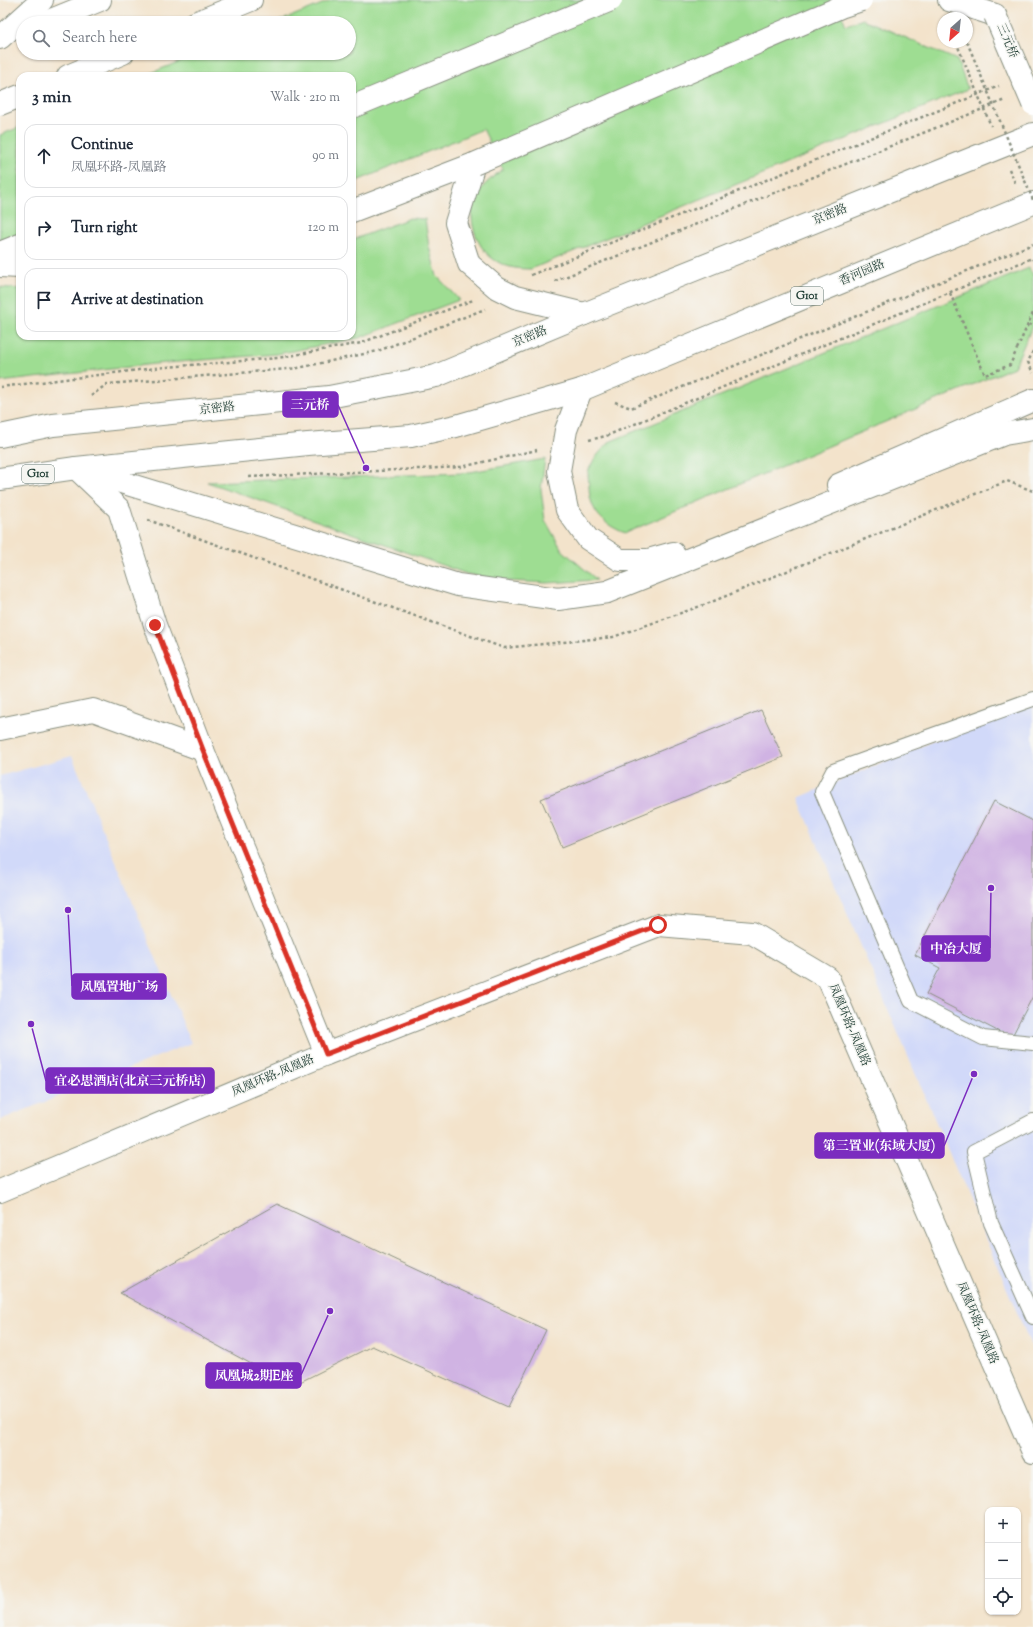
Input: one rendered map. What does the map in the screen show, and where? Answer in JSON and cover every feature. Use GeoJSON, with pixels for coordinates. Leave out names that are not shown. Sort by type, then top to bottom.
{"type":"FeatureCollection","features":[{"type":"Feature","properties":{"kind":"main road"},"geometry":{"type":"LineString","coordinates":[[24,16],[42,0]]}},
{"type":"Feature","properties":{"kind":"main road"},"geometry":{"type":"LineString","coordinates":[[61,16],[100,0]]}},
{"type":"Feature","properties":{"kind":"main road"},"geometry":{"type":"LineString","coordinates":[[212,16],[250,0]]}},
{"type":"Feature","properties":{"kind":"main road"},"geometry":{"type":"LineString","coordinates":[[356,105],[611,0]]}},
{"type":"Feature","properties":{"kind":"main road"},"geometry":{"type":"LineString","coordinates":[[356,209],[474,164],[843,6],[861,0]]}},
{"type":"Feature","properties":{"kind":"main road"},"geometry":{"type":"LineString","coordinates":[[950,0],[992,7]]}},
{"type":"Feature","properties":{"kind":"main road","name":"三元桥"},"geometry":{"type":"LineString","coordinates":[[992,7],[1033,104]]}},
{"type":"Feature","properties":{"kind":"main road"},"geometry":{"type":"LineString","coordinates":[[0,38],[16,24]]}},
{"type":"Feature","properties":{"kind":"main road"},"geometry":{"type":"LineString","coordinates":[[0,42],[16,35]]}},
{"type":"Feature","properties":{"kind":"main road"},"geometry":{"type":"LineString","coordinates":[[78,72],[106,60]]}},
{"type":"Feature","properties":{"kind":"main road"},"geometry":{"type":"LineString","coordinates":[[0,104],[16,98]]}},
{"type":"Feature","properties":{"kind":"main road","name":"京密路"},"geometry":{"type":"LineString","coordinates":[[0,436],[53,425],[329,398],[436,376],[584,314],[1033,134]]}},
{"type":"Feature","properties":{"kind":"main road"},"geometry":{"type":"LineString","coordinates":[[474,164],[456,223],[469,264],[506,293],[584,314]]}},
{"type":"Feature","properties":{"kind":"main road","name":"香河园路"},"geometry":{"type":"LineString","coordinates":[[581,390],[1033,201]]}},
{"type":"Feature","properties":{"kind":"main road"},"geometry":{"type":"LineString","coordinates":[[0,253],[16,247]]}},
{"type":"Feature","properties":{"kind":"main road"},"geometry":{"type":"LineString","coordinates":[[0,266],[16,267]]}},
{"type":"Feature","properties":{"kind":"main road"},"geometry":{"type":"LineString","coordinates":[[581,390],[566,430],[559,471],[567,510],[588,539],[620,560],[648,560],[689,549],[1033,400]]}},
{"type":"Feature","properties":{"kind":"main road","name":"G101"},"geometry":{"type":"LineString","coordinates":[[0,480],[76,468],[308,444],[412,436],[456,426],[581,390]]}},
{"type":"Feature","properties":{"kind":"main road"},"geometry":{"type":"LineString","coordinates":[[76,468],[458,585],[558,599],[608,592],[1004,434],[1033,429]]}},
{"type":"Feature","properties":{"kind":"main road"},"geometry":{"type":"LineString","coordinates":[[76,468],[119,510],[155,625],[203,750],[326,1054]]}},
{"type":"Feature","properties":{"kind":"main road"},"geometry":{"type":"LineString","coordinates":[[0,729],[93,710],[203,750]]}},
{"type":"Feature","properties":{"kind":"main road","name":"凤凰环路-凤凰路"},"geometry":{"type":"LineString","coordinates":[[0,1191],[326,1054],[658,925],[752,933],[828,978],[1033,1452]]}},
{"type":"Feature","properties":{"kind":"lane"},"geometry":{"type":"LineString","coordinates":[[1033,699],[833,771],[822,792],[911,1001],[983,1038],[1033,1043]]}},
{"type":"Feature","properties":{"kind":"lane"},"geometry":{"type":"LineString","coordinates":[[1033,1121],[974,1152],[991,1222],[1033,1316]]}},
{"type":"Feature","properties":{"kind":"path"},"geometry":{"type":"LineString","coordinates":[[969,48],[1033,201]]}},
{"type":"Feature","properties":{"kind":"path"},"geometry":{"type":"LineString","coordinates":[[89,398],[107,384],[298,368],[378,351],[506,293],[1004,84]]}},
{"type":"Feature","properties":{"kind":"path"},"geometry":{"type":"LineString","coordinates":[[552,282],[1011,97]]}},
{"type":"Feature","properties":{"kind":"path"},"geometry":{"type":"LineString","coordinates":[[581,390],[631,408],[1033,244]]}},
{"type":"Feature","properties":{"kind":"path"},"geometry":{"type":"LineString","coordinates":[[584,441],[606,436],[1032,258],[1033,260]]}},
{"type":"Feature","properties":{"kind":"path"},"geometry":{"type":"LineString","coordinates":[[0,387],[155,368],[278,358],[361,343],[464,304],[506,293]]}},
{"type":"Feature","properties":{"kind":"path"},"geometry":{"type":"LineString","coordinates":[[950,293],[985,375],[1010,365],[1033,313]]}},
{"type":"Feature","properties":{"kind":"path"},"geometry":{"type":"LineString","coordinates":[[1028,324],[1033,326]]}},
{"type":"Feature","properties":{"kind":"path"},"geometry":{"type":"LineString","coordinates":[[1033,351],[1028,362],[1033,373]]}},
{"type":"Feature","properties":{"kind":"path"},"geometry":{"type":"LineString","coordinates":[[243,477],[461,467],[539,450]]}},
{"type":"Feature","properties":{"kind":"shaded area"},"geometry":{"type":"Polygon","coordinates":[[[1033,699],[1033,1350],[798,798],[1033,699]]]}},
{"type":"Feature","properties":{"kind":"shaded area"},"geometry":{"type":"Polygon","coordinates":[[[72,756],[191,1043],[0,1120],[0,776],[72,756]]]}},
{"type":"Feature","properties":{"kind":"green space"},"geometry":{"type":"Polygon","coordinates":[[[332,0],[835,0],[846,25],[863,19],[957,60],[968,89],[531,269],[518,268],[506,266],[491,257],[480,244],[473,227],[472,209],[476,196],[486,183],[503,169],[483,129],[356,181],[356,72],[154,72],[183,60],[356,60],[356,16],[292,16],[332,0]]]}},
{"type":"Feature","properties":{"kind":"green space"},"geometry":{"type":"Polygon","coordinates":[[[16,129],[16,241],[0,240],[0,135],[16,129]]]}},
{"type":"Feature","properties":{"kind":"green space"},"geometry":{"type":"Polygon","coordinates":[[[410,218],[425,219],[429,247],[437,276],[459,300],[356,339],[356,238],[410,218]]]}},
{"type":"Feature","properties":{"kind":"green space"},"geometry":{"type":"Polygon","coordinates":[[[1029,268],[1033,275],[1033,325],[1014,367],[625,533],[610,525],[598,515],[594,509],[591,502],[588,473],[594,460],[609,442],[1029,268]]]}},
{"type":"Feature","properties":{"kind":"green space"},"geometry":{"type":"Polygon","coordinates":[[[0,287],[16,289],[16,340],[349,340],[277,354],[154,364],[0,382],[0,287]]]}},
{"type":"Feature","properties":{"kind":"green space"},"geometry":{"type":"Polygon","coordinates":[[[545,459],[541,489],[545,520],[562,550],[597,580],[547,583],[507,581],[467,574],[207,482],[464,473],[545,459]]]}},
{"type":"Feature","properties":{"kind":"building"},"geometry":{"type":"Polygon","coordinates":[[[761,710],[783,757],[562,847],[541,799],[761,710]]]}},
{"type":"Feature","properties":{"kind":"building"},"geometry":{"type":"Polygon","coordinates":[[[994,801],[1033,821],[1033,996],[1011,1038],[926,994],[940,968],[915,955],[994,801]]]}},
{"type":"Feature","properties":{"kind":"building"},"geometry":{"type":"Polygon","coordinates":[[[277,1204],[546,1330],[509,1407],[372,1346],[292,1386],[120,1293],[277,1204]]]}},
{"type":"Feature","properties":{"kind":"place","name":"三元桥"},"geometry":{"type":"Point","coordinates":[366,468]}},
{"type":"Feature","properties":{"kind":"place","name":"中冶大厦"},"geometry":{"type":"Point","coordinates":[991,888]}},
{"type":"Feature","properties":{"kind":"place","name":"凤凰置地广场"},"geometry":{"type":"Point","coordinates":[68,910]}},
{"type":"Feature","properties":{"kind":"place","name":"宜必思酒店(北京三元桥店)"},"geometry":{"type":"Point","coordinates":[31,1024]}},
{"type":"Feature","properties":{"kind":"place","name":"第三置业(东域大厦)"},"geometry":{"type":"Point","coordinates":[974,1074]}},
{"type":"Feature","properties":{"kind":"place","name":"凤凰城2期E座"},"geometry":{"type":"Point","coordinates":[330,1311]}},
{"type":"Feature","properties":{"kind":"route"},"geometry":{"type":"LineString","coordinates":[[155,625],[203,750],[326,1054],[658,925]]}}]}
